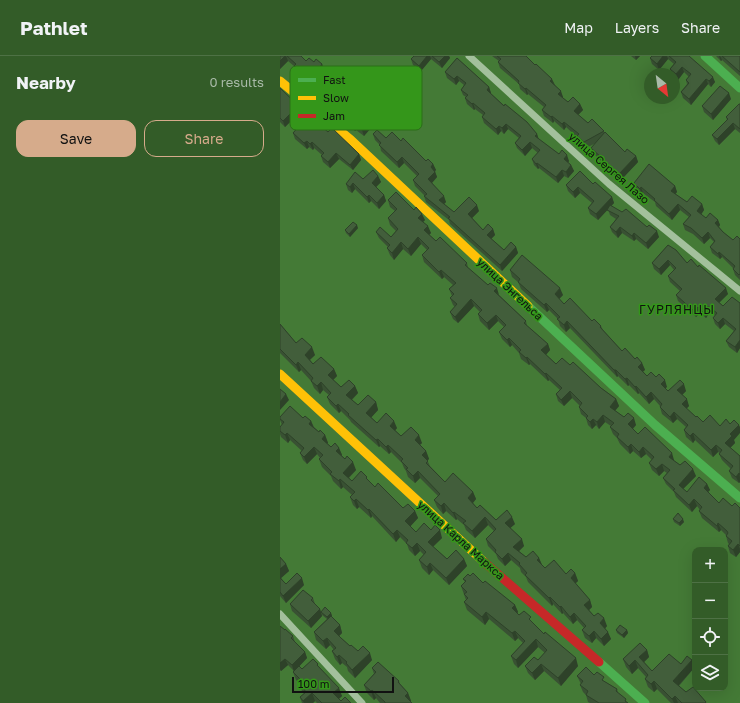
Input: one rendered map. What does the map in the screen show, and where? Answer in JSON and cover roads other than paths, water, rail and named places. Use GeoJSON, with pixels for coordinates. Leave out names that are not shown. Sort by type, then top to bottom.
{"type":"FeatureCollection","features":[{"type":"Feature","properties":{"kind":"street","name":"улица Сергея Лазо"},"geometry":{"type":"LineString","coordinates":[[469,56],[609,184],[740,291]]}},
{"type":"Feature","properties":{"kind":"street"},"geometry":{"type":"LineString","coordinates":[[705,56],[740,88]]}},
{"type":"Feature","properties":{"kind":"street","name":"улица Энгельса"},"geometry":{"type":"LineString","coordinates":[[280,81],[290,89]]}},
{"type":"Feature","properties":{"kind":"street","name":"улица Энгельса"},"geometry":{"type":"LineString","coordinates":[[339,130],[655,424],[740,498]]}},
{"type":"Feature","properties":{"kind":"street","name":"улица Карла Маркса"},"geometry":{"type":"LineString","coordinates":[[280,374],[460,541],[645,703]]}},
{"type":"Feature","properties":{"kind":"street"},"geometry":{"type":"LineString","coordinates":[[280,614],[362,703]]}},
{"type":"Feature","properties":{"kind":"district","name":"ГУРЛЯНЦЫ"},"geometry":{"type":"Point","coordinates":[677,310]}}]}
